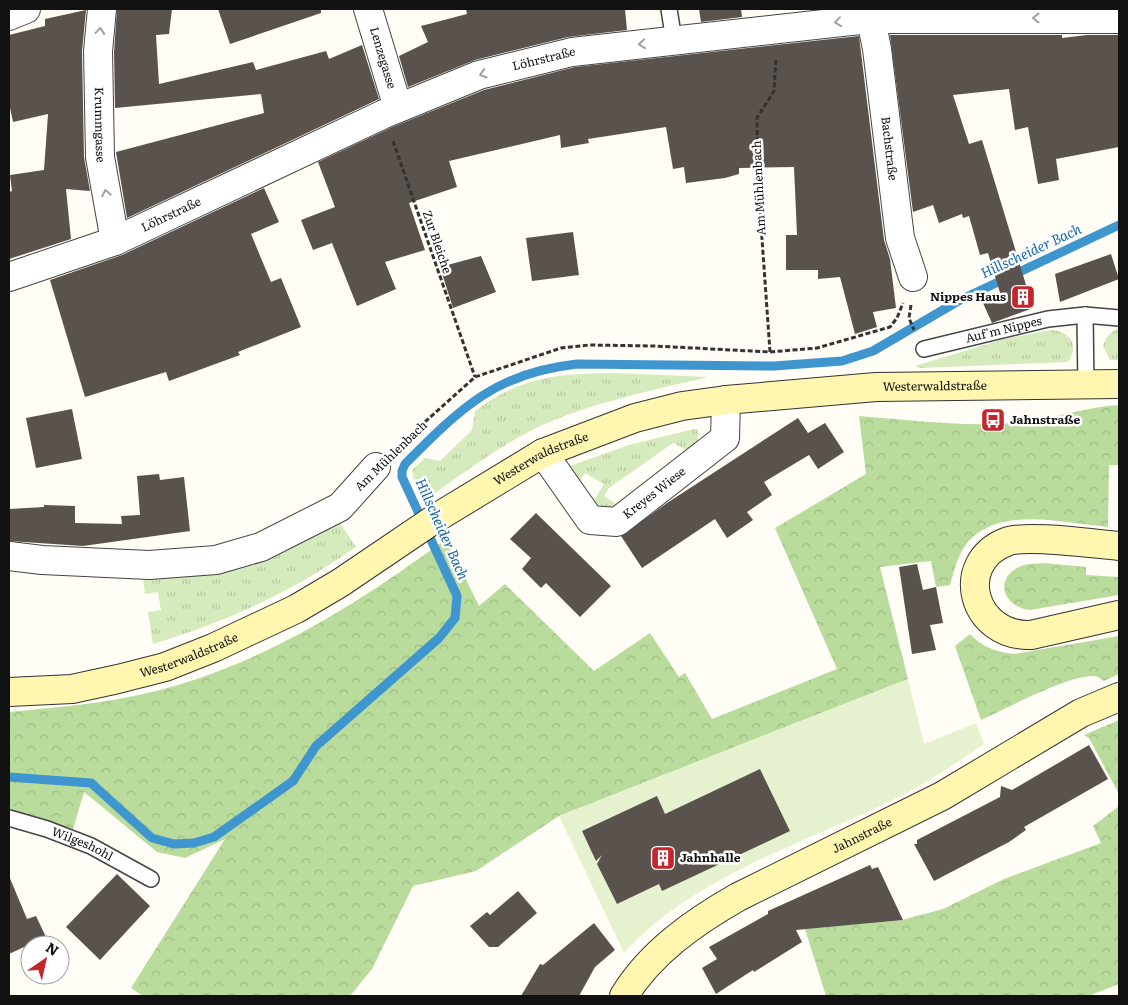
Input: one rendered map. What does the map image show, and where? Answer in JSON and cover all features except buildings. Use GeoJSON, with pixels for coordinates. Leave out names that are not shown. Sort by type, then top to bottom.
{"type":"FeatureCollection","features":[{"type":"Feature","properties":{"kind":"main road","name":"Westerwaldstraße"},"geometry":{"type":"LineString","coordinates":[[9,692],[72,689],[118,680],[165,667],[213,648],[296,609],[340,583],[436,518],[543,453],[635,418],[682,406],[726,400],[885,387],[1086,386],[1119,384]]}},
{"type":"Feature","properties":{"kind":"main road"},"geometry":{"type":"LineString","coordinates":[[1119,546],[1030,539],[1006,542],[994,548],[985,558],[977,572],[975,586],[978,602],[990,622],[1007,632],[1019,635],[1119,615]]}},
{"type":"Feature","properties":{"kind":"main road","name":"Jahnstraße"},"geometry":{"type":"LineString","coordinates":[[624,996],[648,964],[706,915],[738,897],[942,796],[1081,713],[1119,697]]}},
{"type":"Feature","properties":{"kind":"street"},"geometry":{"type":"LineString","coordinates":[[9,16],[26,9]]}},
{"type":"Feature","properties":{"kind":"street","name":"Krummgasse"},"geometry":{"type":"LineString","coordinates":[[102,9],[98,51],[100,157],[115,241]]}},
{"type":"Feature","properties":{"kind":"street","name":"Lenzegasse"},"geometry":{"type":"LineString","coordinates":[[368,9],[391,111]]}},
{"type":"Feature","properties":{"kind":"street","name":"Löhrstraße"},"geometry":{"type":"LineString","coordinates":[[9,277],[115,241],[391,111],[479,75],[572,52],[778,29],[869,14],[1065,13],[1119,19]]}},
{"type":"Feature","properties":{"kind":"street","name":"Bachstraße"},"geometry":{"type":"LineString","coordinates":[[869,14],[877,48],[900,238],[913,277]]}},
{"type":"Feature","properties":{"kind":"street","name":"Kreyes Wiese"},"geometry":{"type":"LineString","coordinates":[[543,453],[590,520],[617,522],[725,438],[726,400]]}},
{"type":"Feature","properties":{"kind":"street","name":"Am Mühlenbach"},"geometry":{"type":"LineString","coordinates":[[9,556],[42,560],[149,565],[216,560],[261,547],[332,512],[340,507],[376,466]]}},
{"type":"Feature","properties":{"kind":"lane"},"geometry":{"type":"LineString","coordinates":[[669,9],[674,41]]}},
{"type":"Feature","properties":{"kind":"lane"},"geometry":{"type":"LineString","coordinates":[[1085,315],[1086,386]]}},
{"type":"Feature","properties":{"kind":"lane","name":"Auf'm Nippes"},"geometry":{"type":"LineString","coordinates":[[924,349],[1048,319],[1085,315],[1119,318]]}},
{"type":"Feature","properties":{"kind":"lane","name":"Wilgeshohl"},"geometry":{"type":"LineString","coordinates":[[9,818],[47,829],[91,846],[151,879]]}},
{"type":"Feature","properties":{"kind":"path","name":"Am Mühlenbach"},"geometry":{"type":"LineString","coordinates":[[770,352],[758,182],[756,118],[774,91],[778,29]]}},
{"type":"Feature","properties":{"kind":"path","name":"Zur Bleiche"},"geometry":{"type":"LineString","coordinates":[[391,111],[475,377]]}},
{"type":"Feature","properties":{"kind":"path","name":"Am Mühlenbach"},"geometry":{"type":"LineString","coordinates":[[376,466],[475,377],[561,348],[589,345],[744,349],[770,352],[817,348],[890,328],[898,318],[913,277]]}},
{"type":"Feature","properties":{"kind":"green space"},"geometry":{"type":"Polygon","coordinates":[[[1119,329],[1119,360],[1110,360],[1103,346],[1109,335],[1119,329]]]}},
{"type":"Feature","properties":{"kind":"green space"},"geometry":{"type":"Polygon","coordinates":[[[1051,330],[1063,333],[1071,340],[1073,350],[1068,362],[920,368],[915,366],[1004,339],[1051,330]]]}},
{"type":"Feature","properties":{"kind":"green space"},"geometry":{"type":"Polygon","coordinates":[[[613,373],[708,377],[607,402],[547,423],[515,439],[425,500],[415,485],[412,470],[425,458],[440,461],[472,430],[475,411],[492,399],[509,390],[541,379],[574,374],[613,373]]]}},
{"type":"Feature","properties":{"kind":"green space"},"geometry":{"type":"Polygon","coordinates":[[[1119,405],[1119,465],[1109,465],[1108,527],[1031,519],[1012,520],[994,525],[978,533],[962,550],[950,585],[936,587],[931,561],[880,567],[908,679],[559,816],[476,871],[413,886],[372,969],[350,996],[143,996],[131,988],[225,839],[185,858],[157,852],[84,792],[73,829],[21,818],[9,813],[9,712],[129,697],[173,686],[215,672],[296,636],[335,614],[446,539],[479,606],[505,584],[594,671],[650,633],[679,677],[685,673],[712,719],[837,669],[775,528],[866,474],[859,416],[944,423],[986,424],[1028,421],[1119,405]]]}},
{"type":"Feature","properties":{"kind":"green space"},"geometry":{"type":"Polygon","coordinates":[[[694,429],[698,430],[698,440],[690,452],[673,443],[609,488],[604,496],[619,506],[614,511],[590,507],[604,484],[585,473],[575,488],[564,468],[629,445],[694,429]]]}},
{"type":"Feature","properties":{"kind":"green space"},"geometry":{"type":"Polygon","coordinates":[[[340,523],[356,547],[332,563],[259,604],[153,644],[148,612],[161,610],[158,592],[145,594],[143,578],[267,552],[340,523]]]}},
{"type":"Feature","properties":{"kind":"green space"},"geometry":{"type":"Polygon","coordinates":[[[1044,563],[1086,567],[1086,575],[1119,577],[1119,595],[1030,610],[1013,604],[1008,598],[1004,584],[1012,571],[1029,564],[1044,563]]]}},
{"type":"Feature","properties":{"kind":"green space"},"geometry":{"type":"Polygon","coordinates":[[[970,634],[980,643],[991,648],[1015,654],[1119,636],[1119,674],[1104,681],[1094,676],[1070,680],[981,720],[955,646],[970,634]]]}},
{"type":"Feature","properties":{"kind":"green space"},"geometry":{"type":"Polygon","coordinates":[[[908,679],[924,744],[976,723],[984,744],[905,794],[787,847],[716,883],[682,903],[651,926],[624,953],[559,816],[908,679]]]}},
{"type":"Feature","properties":{"kind":"green space"},"geometry":{"type":"Polygon","coordinates":[[[1119,720],[1119,794],[1089,738],[1084,735],[1119,720]]]}},
{"type":"Feature","properties":{"kind":"green space"},"geometry":{"type":"Polygon","coordinates":[[[1119,806],[1119,984],[1088,996],[826,996],[805,929],[902,920],[943,909],[1004,879],[1101,843],[1093,826],[1119,806]]]}},
{"type":"Feature","properties":{"kind":"waterway","name":"Hillscheider Bach"},"geometry":{"type":"LineString","coordinates":[[9,777],[91,783],[152,838],[174,844],[194,843],[214,837],[293,781],[316,746],[439,638],[455,618],[457,596],[402,477],[402,471],[405,464],[444,426],[481,396],[523,376],[577,364],[774,366],[842,361],[873,351],[960,300],[1119,225]]}},
{"type":"Feature","properties":{"kind":"place","name":"Nippes Haus"},"geometry":{"type":"Point","coordinates":[1023,297]}},
{"type":"Feature","properties":{"kind":"place","name":"Jahnstraße"},"geometry":{"type":"Point","coordinates":[993,420]}},
{"type":"Feature","properties":{"kind":"place","name":"Jahnhalle"},"geometry":{"type":"Point","coordinates":[663,858]}}]}
